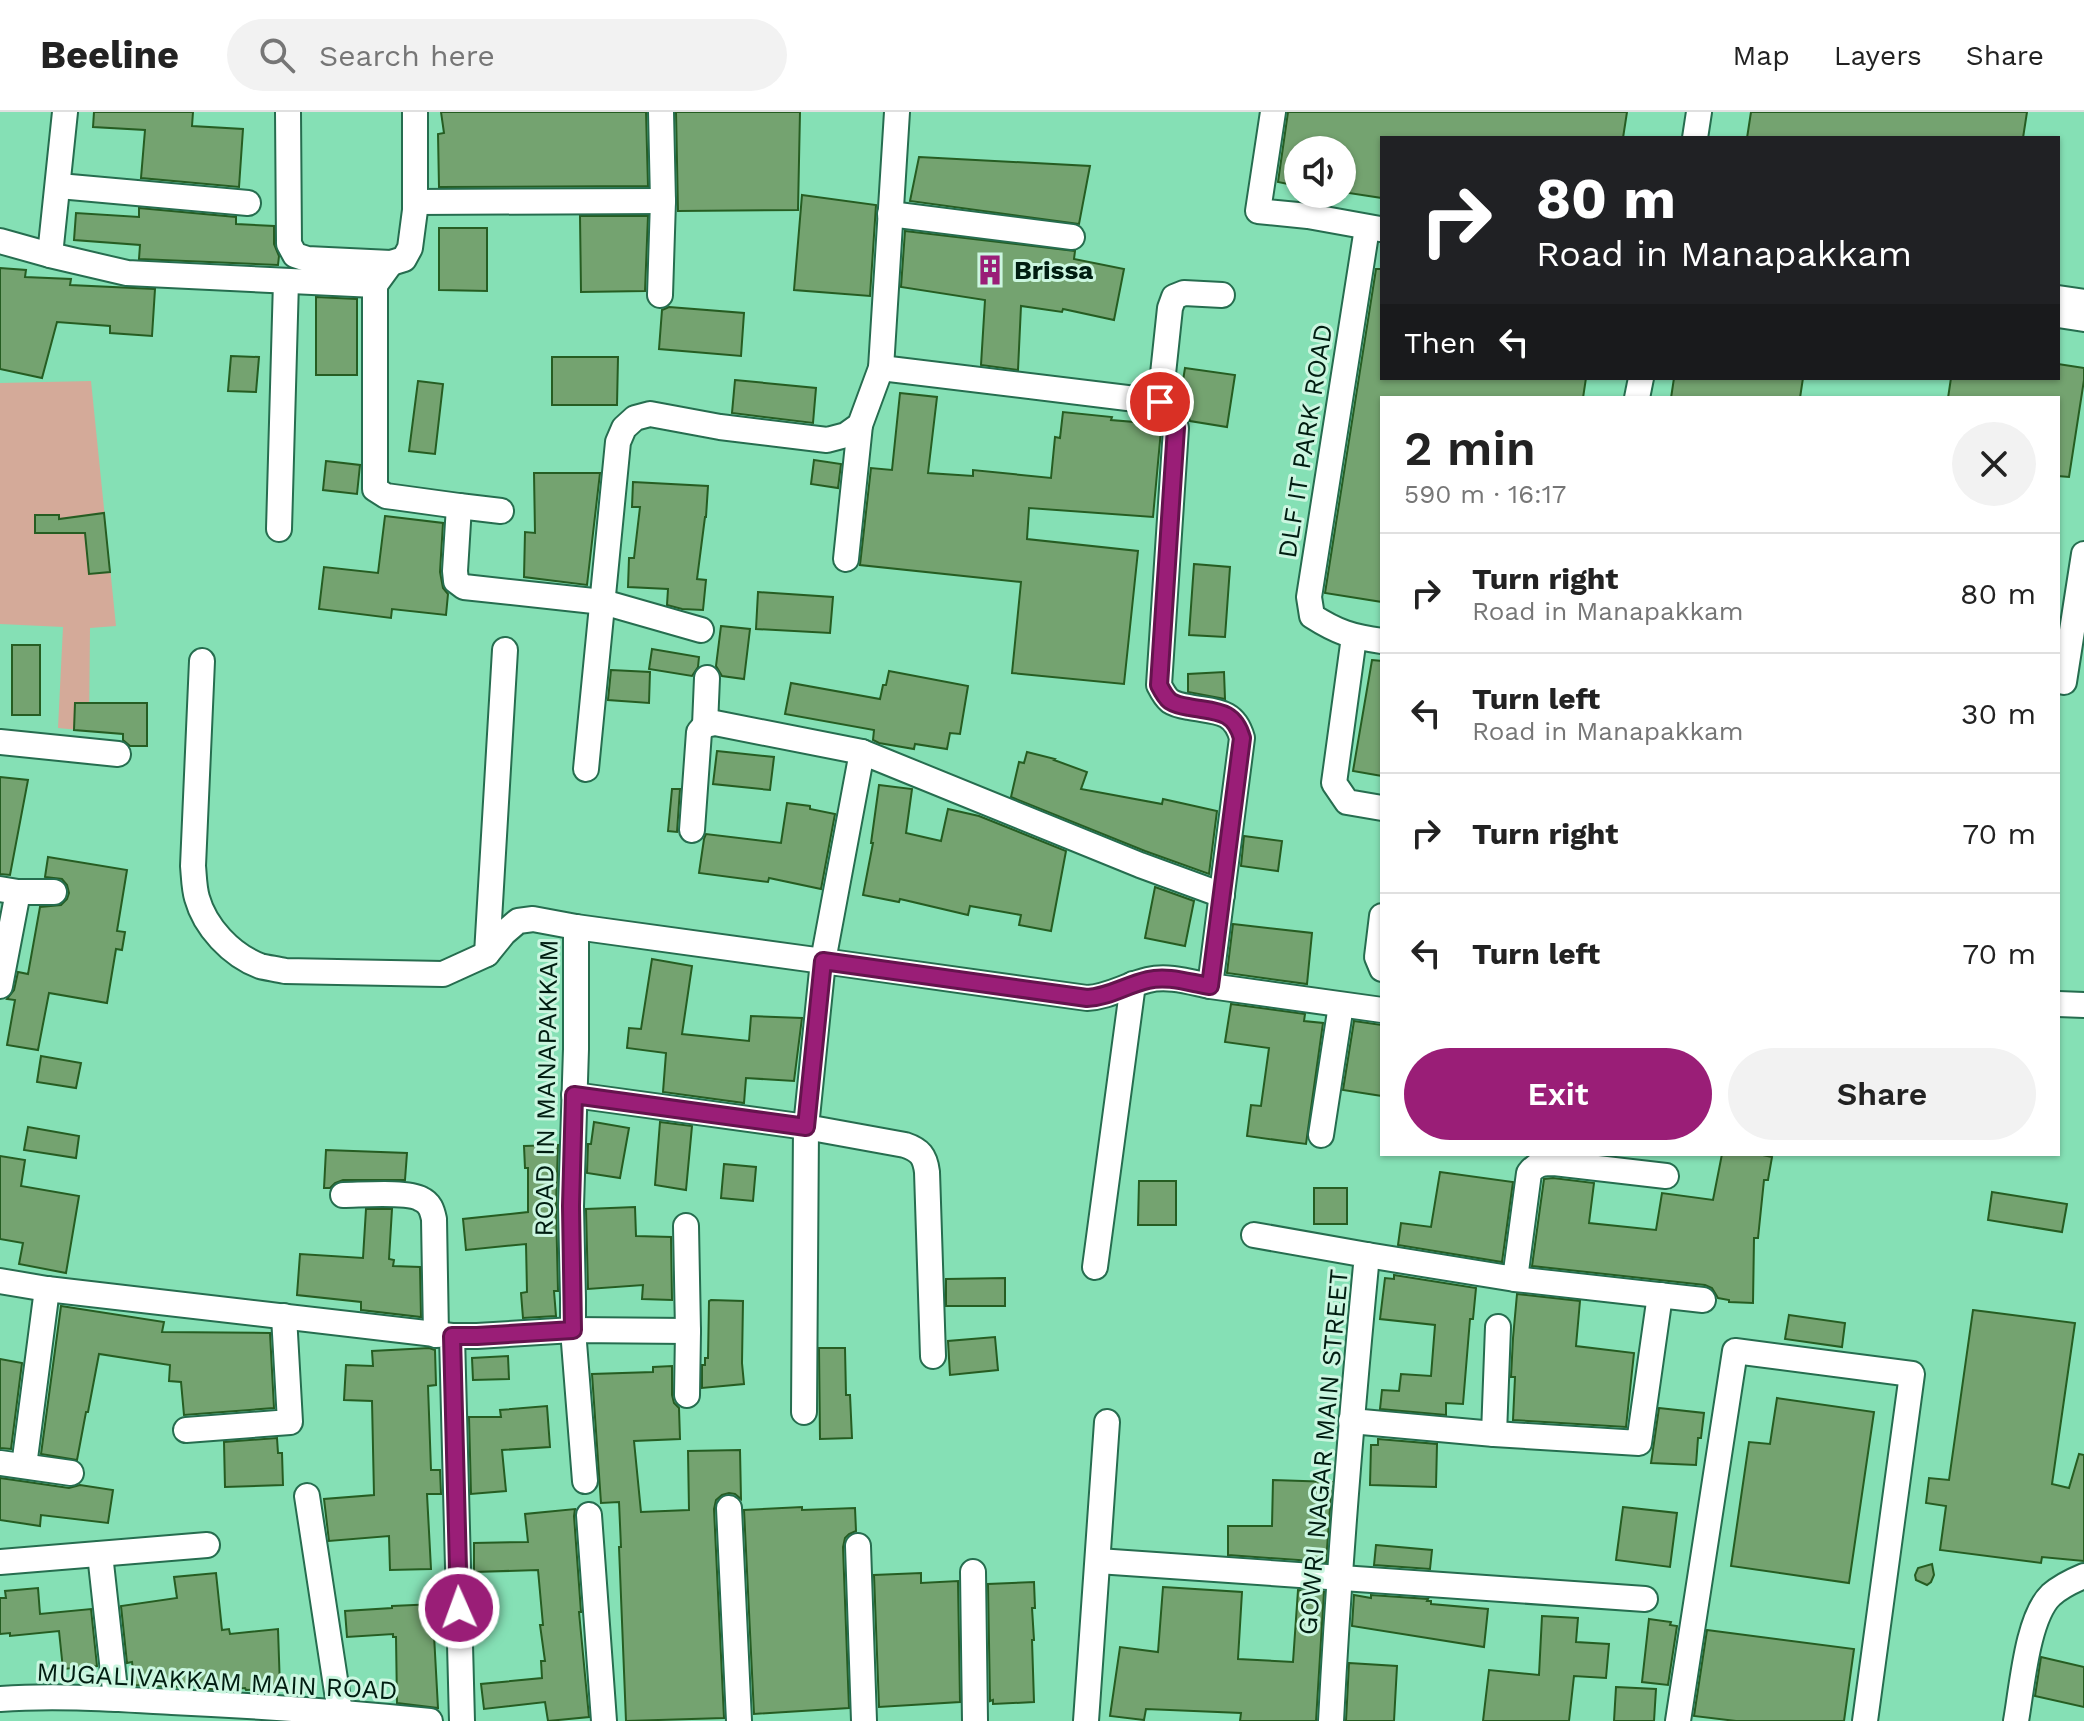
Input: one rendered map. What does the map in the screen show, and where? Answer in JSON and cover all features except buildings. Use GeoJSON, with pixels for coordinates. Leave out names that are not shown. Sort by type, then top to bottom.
{"type":"FeatureCollection","features":[{"type":"Feature","properties":{"kind":"street"},"geometry":{"type":"LineString","coordinates":[[50,255],[65,112]]}},
{"type":"Feature","properties":{"kind":"street"},"geometry":{"type":"LineString","coordinates":[[288,112],[289,244],[295,255],[307,259],[391,263],[404,259],[410,248],[415,202],[415,112]]}},
{"type":"Feature","properties":{"kind":"street"},"geometry":{"type":"LineString","coordinates":[[660,295],[663,201],[661,112]]}},
{"type":"Feature","properties":{"kind":"street"},"geometry":{"type":"LineString","coordinates":[[846,559],[860,425],[881,368],[897,112]]}},
{"type":"Feature","properties":{"kind":"street","name":"DLF IT PARK ROAD"},"geometry":{"type":"LineString","coordinates":[[1273,112],[1258,211],[1308,216],[1374,229],[1309,597],[1312,616],[1329,627],[1354,637],[1380,641]]}},
{"type":"Feature","properties":{"kind":"street"},"geometry":{"type":"LineString","coordinates":[[1680,136],[1684,112]]}},
{"type":"Feature","properties":{"kind":"street"},"geometry":{"type":"LineString","coordinates":[[1695,136],[1699,112]]}},
{"type":"Feature","properties":{"kind":"street"},"geometry":{"type":"LineString","coordinates":[[59,186],[248,203]]}},
{"type":"Feature","properties":{"kind":"street"},"geometry":{"type":"LineString","coordinates":[[415,202],[663,201]]}},
{"type":"Feature","properties":{"kind":"street"},"geometry":{"type":"LineString","coordinates":[[890,214],[1072,237]]}},
{"type":"Feature","properties":{"kind":"street"},"geometry":{"type":"LineString","coordinates":[[0,241],[127,273],[375,285]]}},
{"type":"Feature","properties":{"kind":"street"},"geometry":{"type":"LineString","coordinates":[[391,263],[375,285],[375,489],[386,496],[501,511]]}},
{"type":"Feature","properties":{"kind":"street"},"geometry":{"type":"LineString","coordinates":[[279,529],[286,281]]}},
{"type":"Feature","properties":{"kind":"street"},"geometry":{"type":"LineString","coordinates":[[1160,402],[1170,308],[1174,297],[1184,293],[1222,295]]}},
{"type":"Feature","properties":{"kind":"street"},"geometry":{"type":"LineString","coordinates":[[2060,298],[2084,302]]}},
{"type":"Feature","properties":{"kind":"street"},"geometry":{"type":"LineString","coordinates":[[2060,315],[2084,318]]}},
{"type":"Feature","properties":{"kind":"street"},"geometry":{"type":"LineString","coordinates":[[881,368],[1160,402],[1172,414],[1176,428],[1159,685],[1173,704],[1224,714],[1233,719],[1242,738],[1210,986]]}},
{"type":"Feature","properties":{"kind":"street"},"geometry":{"type":"LineString","coordinates":[[586,769],[618,442],[624,428],[635,418],[650,414],[720,427],[827,440],[846,435],[860,425]]}},
{"type":"Feature","properties":{"kind":"street"},"geometry":{"type":"LineString","coordinates":[[459,506],[455,571],[456,581],[464,587],[603,602],[701,630]]}},
{"type":"Feature","properties":{"kind":"street"},"geometry":{"type":"LineString","coordinates":[[2069,683],[2084,554]]}},
{"type":"Feature","properties":{"kind":"street"},"geometry":{"type":"LineString","coordinates":[[1354,637],[1334,783],[1347,802],[1380,808]]}},
{"type":"Feature","properties":{"kind":"street"},"geometry":{"type":"LineString","coordinates":[[487,954],[505,650]]}},
{"type":"Feature","properties":{"kind":"street"},"geometry":{"type":"LineString","coordinates":[[202,661],[193,866],[196,897],[217,935],[236,953],[260,965],[285,971],[443,974],[487,954],[518,921],[533,919],[576,927]]}},
{"type":"Feature","properties":{"kind":"street"},"geometry":{"type":"LineString","coordinates":[[705,725],[707,678]]}},
{"type":"Feature","properties":{"kind":"street"},"geometry":{"type":"LineString","coordinates":[[692,830],[699,732],[705,725],[715,723],[862,752],[1222,895]]}},
{"type":"Feature","properties":{"kind":"street"},"geometry":{"type":"LineString","coordinates":[[0,742],[118,754]]}},
{"type":"Feature","properties":{"kind":"street"},"geometry":{"type":"LineString","coordinates":[[804,1412],[806,1127],[823,961],[862,752]]}},
{"type":"Feature","properties":{"kind":"street"},"geometry":{"type":"LineString","coordinates":[[0,986],[9,890],[54,892]]}},
{"type":"Feature","properties":{"kind":"street","name":"ROAD IN MANAPAKKAM"},"geometry":{"type":"LineString","coordinates":[[585,1481],[573,1330],[571,1206],[576,927],[1087,998],[1101,998],[1133,984],[1166,978],[1380,1010]]}},
{"type":"Feature","properties":{"kind":"street"},"geometry":{"type":"LineString","coordinates":[[1380,932],[1377,957],[1380,964]]}},
{"type":"Feature","properties":{"kind":"street"},"geometry":{"type":"LineString","coordinates":[[1095,1267],[1133,984]]}},
{"type":"Feature","properties":{"kind":"street"},"geometry":{"type":"LineString","coordinates":[[2060,1004],[2084,1005]]}},
{"type":"Feature","properties":{"kind":"street"},"geometry":{"type":"LineString","coordinates":[[1321,1135],[1341,1005]]}},
{"type":"Feature","properties":{"kind":"street"},"geometry":{"type":"LineString","coordinates":[[574,1095],[806,1127],[918,1149],[926,1160],[933,1356]]}},
{"type":"Feature","properties":{"kind":"street"},"geometry":{"type":"LineString","coordinates":[[1515,1279],[1529,1173],[1534,1167],[1554,1163],[1666,1176]]}},
{"type":"Feature","properties":{"kind":"street"},"geometry":{"type":"LineString","coordinates":[[343,1195],[413,1196],[424,1200],[432,1209],[444,1335],[462,1721]]}},
{"type":"Feature","properties":{"kind":"street"},"geometry":{"type":"LineString","coordinates":[[686,1226],[687,1395]]}},
{"type":"Feature","properties":{"kind":"street","name":"GOWRI NAGAR MAIN STREET"},"geometry":{"type":"LineString","coordinates":[[1254,1235],[1367,1255],[1338,1578],[1331,1721]]}},
{"type":"Feature","properties":{"kind":"street"},"geometry":{"type":"LineString","coordinates":[[1367,1255],[1515,1279],[1703,1300]]}},
{"type":"Feature","properties":{"kind":"street"},"geometry":{"type":"LineString","coordinates":[[0,1281],[444,1335],[573,1330],[688,1331]]}},
{"type":"Feature","properties":{"kind":"street"},"geometry":{"type":"LineString","coordinates":[[47,1289],[12,1464],[71,1473]]}},
{"type":"Feature","properties":{"kind":"street"},"geometry":{"type":"LineString","coordinates":[[1351,1421],[1639,1443],[1660,1295]]}},
{"type":"Feature","properties":{"kind":"street"},"geometry":{"type":"LineString","coordinates":[[186,1430],[290,1422],[284,1316]]}},
{"type":"Feature","properties":{"kind":"street"},"geometry":{"type":"LineString","coordinates":[[1494,1434],[1498,1327]]}},
{"type":"Feature","properties":{"kind":"street"},"geometry":{"type":"LineString","coordinates":[[1678,1721],[1735,1351],[1912,1374],[1865,1721]]}},
{"type":"Feature","properties":{"kind":"street"},"geometry":{"type":"LineString","coordinates":[[1086,1721],[1107,1422]]}},
{"type":"Feature","properties":{"kind":"street"},"geometry":{"type":"LineString","coordinates":[[307,1496],[340,1712]]}},
{"type":"Feature","properties":{"kind":"street"},"geometry":{"type":"LineString","coordinates":[[729,1508],[739,1721]]}},
{"type":"Feature","properties":{"kind":"street"},"geometry":{"type":"LineString","coordinates":[[589,1515],[604,1721]]}},
{"type":"Feature","properties":{"kind":"street"},"geometry":{"type":"LineString","coordinates":[[0,1562],[207,1545]]}},
{"type":"Feature","properties":{"kind":"street"},"geometry":{"type":"LineString","coordinates":[[858,1546],[864,1721]]}},
{"type":"Feature","properties":{"kind":"street"},"geometry":{"type":"LineString","coordinates":[[100,1554],[116,1699]]}},
{"type":"Feature","properties":{"kind":"street"},"geometry":{"type":"LineString","coordinates":[[1098,1561],[1645,1599]]}},
{"type":"Feature","properties":{"kind":"street"},"geometry":{"type":"LineString","coordinates":[[973,1572],[975,1721]]}},
{"type":"Feature","properties":{"kind":"street"},"geometry":{"type":"LineString","coordinates":[[2016,1721],[2034,1625],[2049,1597],[2064,1585],[2084,1576]]}},
{"type":"Feature","properties":{"kind":"street","name":"MUGALIVAKKAM MAIN ROAD"},"geometry":{"type":"LineString","coordinates":[[0,1699],[116,1699],[340,1712],[430,1721]]}},
{"type":"Feature","properties":{"kind":"shaded area"},"geometry":{"type":"Polygon","coordinates":[[[91,381],[116,626],[90,628],[89,731],[58,728],[63,627],[0,624],[0,383],[91,381]]]}},
{"type":"Feature","properties":{"kind":"place","name":"Brissa"},"geometry":{"type":"Point","coordinates":[990,270]}},
{"type":"Feature","properties":{"kind":"route"},"geometry":{"type":"LineString","coordinates":[[459,1608],[452,1336],[573,1330],[571,1206],[574,1095],[806,1127],[823,961],[1087,998],[1101,998],[1150,979],[1166,978],[1210,986],[1242,738],[1233,719],[1224,714],[1173,704],[1159,685],[1176,428],[1172,414],[1160,402]]}}]}
